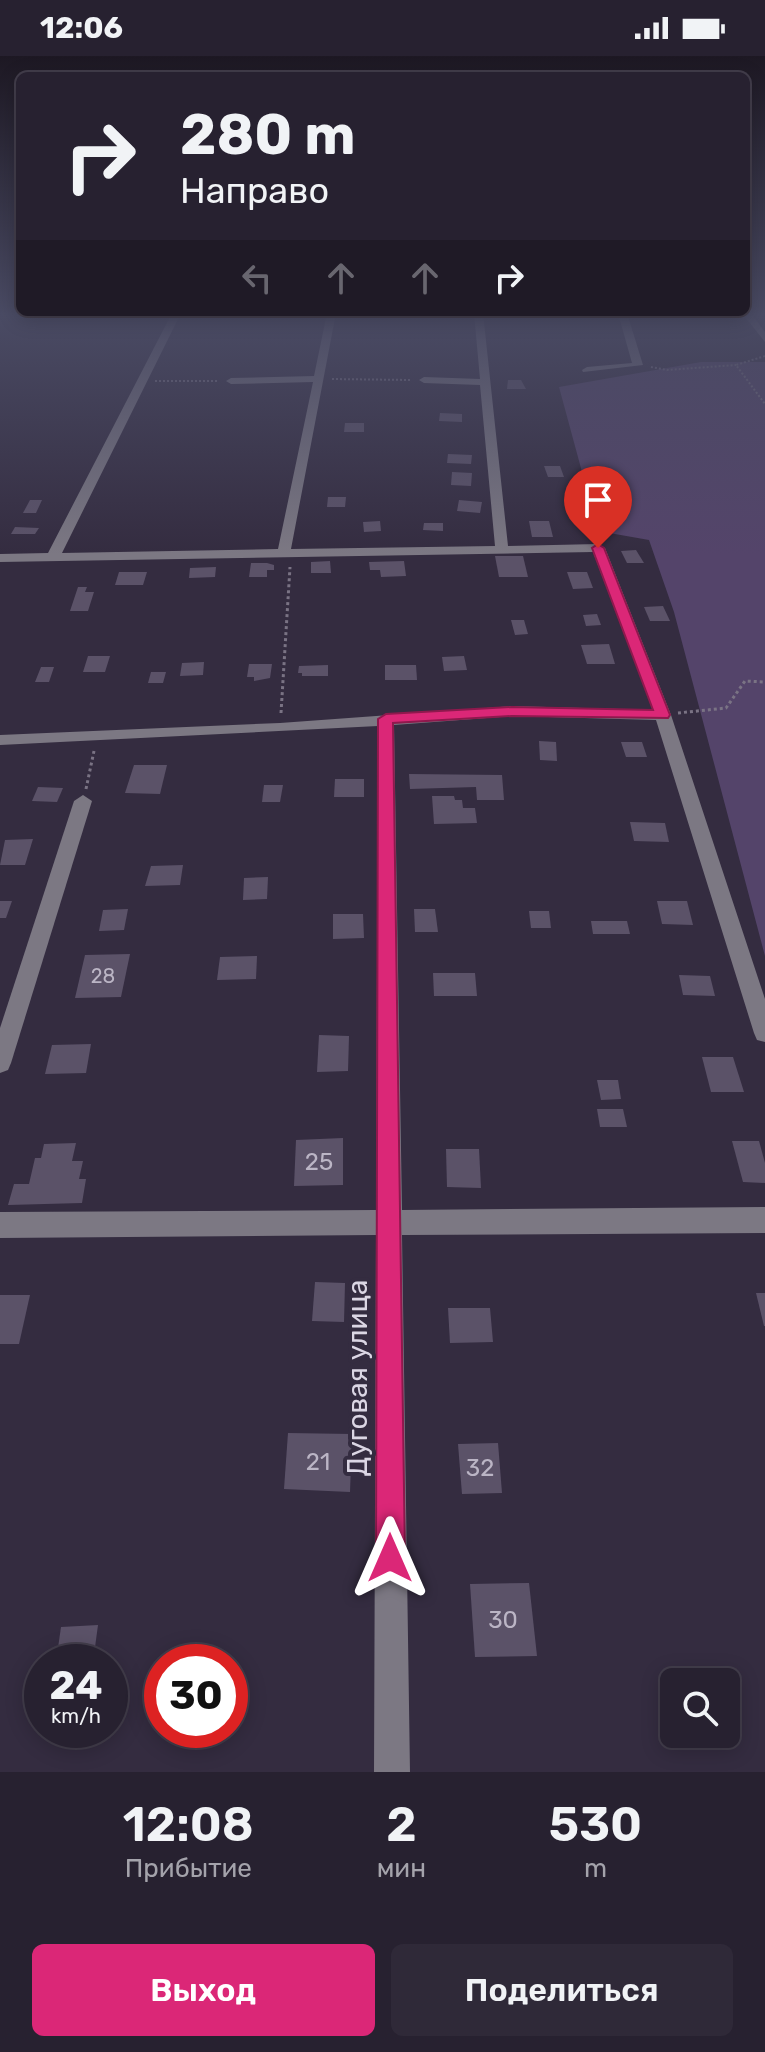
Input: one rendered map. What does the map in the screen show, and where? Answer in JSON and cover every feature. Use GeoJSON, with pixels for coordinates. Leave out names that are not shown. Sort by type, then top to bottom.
{"type":"FeatureCollection","features":[{"type":"Feature","properties":{"kind":"street"},"geometry":{"type":"LineString","coordinates":[[53,557],[135,393]]}},
{"type":"Feature","properties":{"kind":"street"},"geometry":{"type":"LineString","coordinates":[[288,552],[315,393]]}},
{"type":"Feature","properties":{"kind":"street"},"geometry":{"type":"LineString","coordinates":[[486,393],[502,548]]}},
{"type":"Feature","properties":{"kind":"street"},"geometry":{"type":"LineString","coordinates":[[0,558],[598,548],[663,715],[765,1033]]}},
{"type":"Feature","properties":{"kind":"street"},"geometry":{"type":"LineString","coordinates":[[0,740],[280,728],[512,711],[663,715]]}},
{"type":"Feature","properties":{"kind":"street","name":"Дуговая улица"},"geometry":{"type":"LineString","coordinates":[[386,719],[392,1772]]}},
{"type":"Feature","properties":{"kind":"street"},"geometry":{"type":"LineString","coordinates":[[0,1063],[83,801]]}},
{"type":"Feature","properties":{"kind":"street"},"geometry":{"type":"LineString","coordinates":[[0,1225],[765,1220]]}},
{"type":"Feature","properties":{"kind":"path"},"geometry":{"type":"LineString","coordinates":[[280,728],[288,552]]}},
{"type":"Feature","properties":{"kind":"path"},"geometry":{"type":"LineString","coordinates":[[663,715],[726,708],[745,681],[765,682]]}},
{"type":"Feature","properties":{"kind":"path"},"geometry":{"type":"LineString","coordinates":[[83,801],[97,737]]}},
{"type":"Feature","properties":{"kind":"shaded area"},"geometry":{"type":"Polygon","coordinates":[[[561,393],[765,393],[765,956],[674,612],[649,540],[598,531],[561,393]]]}},
{"type":"Feature","properties":{"kind":"building"},"geometry":{"type":"Polygon","coordinates":[[[440,413],[462,414],[462,422],[439,421],[440,413]]]}},
{"type":"Feature","properties":{"kind":"building"},"geometry":{"type":"Polygon","coordinates":[[[345,423],[364,423],[364,432],[344,432],[345,423]]]}},
{"type":"Feature","properties":{"kind":"building"},"geometry":{"type":"Polygon","coordinates":[[[448,454],[472,455],[471,464],[447,463],[448,454]]]}},
{"type":"Feature","properties":{"kind":"building"},"geometry":{"type":"Polygon","coordinates":[[[544,466],[560,466],[564,477],[548,477],[544,466]]]}},
{"type":"Feature","properties":{"kind":"building"},"geometry":{"type":"Polygon","coordinates":[[[452,472],[472,473],[471,486],[451,485],[452,472]]]}},
{"type":"Feature","properties":{"kind":"building"},"geometry":{"type":"Polygon","coordinates":[[[328,497],[346,497],[345,507],[327,507],[328,497]]]}},
{"type":"Feature","properties":{"kind":"building"},"geometry":{"type":"Polygon","coordinates":[[[30,500],[42,500],[36,513],[23,513],[30,500]]]}},
{"type":"Feature","properties":{"kind":"building"},"geometry":{"type":"Polygon","coordinates":[[[459,500],[482,502],[480,513],[457,511],[459,500]]]}},
{"type":"Feature","properties":{"kind":"building"},"geometry":{"type":"Polygon","coordinates":[[[380,521],[381,531],[364,532],[363,522],[380,521]]]}},
{"type":"Feature","properties":{"kind":"building"},"geometry":{"type":"Polygon","coordinates":[[[529,521],[549,521],[553,537],[532,537],[529,521]]]}},
{"type":"Feature","properties":{"kind":"building"},"geometry":{"type":"Polygon","coordinates":[[[424,523],[443,523],[443,531],[423,530],[424,523]]]}},
{"type":"Feature","properties":{"kind":"building"},"geometry":{"type":"Polygon","coordinates":[[[15,527],[39,528],[35,534],[11,534],[15,527]]]}},
{"type":"Feature","properties":{"kind":"building"},"geometry":{"type":"Polygon","coordinates":[[[636,550],[644,563],[627,563],[621,551],[636,550]]]}},
{"type":"Feature","properties":{"kind":"building"},"geometry":{"type":"Polygon","coordinates":[[[495,556],[523,556],[528,577],[499,577],[495,556]]]}},
{"type":"Feature","properties":{"kind":"building"},"geometry":{"type":"Polygon","coordinates":[[[330,561],[331,573],[311,573],[311,562],[330,561]]]}},
{"type":"Feature","properties":{"kind":"building"},"geometry":{"type":"Polygon","coordinates":[[[404,561],[406,576],[381,577],[380,570],[370,570],[369,562],[404,561]]]}},
{"type":"Feature","properties":{"kind":"building"},"geometry":{"type":"Polygon","coordinates":[[[251,563],[274,565],[274,570],[267,570],[267,577],[249,577],[251,563]]]}},
{"type":"Feature","properties":{"kind":"building"},"geometry":{"type":"Polygon","coordinates":[[[216,567],[215,577],[189,578],[190,568],[216,567]]]}},
{"type":"Feature","properties":{"kind":"building"},"geometry":{"type":"Polygon","coordinates":[[[119,572],[147,572],[143,585],[115,585],[119,572]]]}},
{"type":"Feature","properties":{"kind":"building"},"geometry":{"type":"Polygon","coordinates":[[[567,572],[587,572],[593,588],[573,589],[567,572]]]}},
{"type":"Feature","properties":{"kind":"building"},"geometry":{"type":"Polygon","coordinates":[[[78,587],[87,587],[85,592],[94,592],[88,611],[70,611],[78,587]]]}},
{"type":"Feature","properties":{"kind":"building"},"geometry":{"type":"Polygon","coordinates":[[[663,606],[670,621],[650,621],[644,607],[663,606]]]}},
{"type":"Feature","properties":{"kind":"building"},"geometry":{"type":"Polygon","coordinates":[[[597,614],[601,625],[586,626],[583,615],[597,614]]]}},
{"type":"Feature","properties":{"kind":"building"},"geometry":{"type":"Polygon","coordinates":[[[511,620],[524,620],[528,634],[515,635],[511,620]]]}},
{"type":"Feature","properties":{"kind":"building"},"geometry":{"type":"Polygon","coordinates":[[[609,644],[615,664],[587,664],[581,645],[609,644]]]}},
{"type":"Feature","properties":{"kind":"building"},"geometry":{"type":"Polygon","coordinates":[[[88,656],[110,656],[105,672],[83,672],[88,656]]]}},
{"type":"Feature","properties":{"kind":"building"},"geometry":{"type":"Polygon","coordinates":[[[464,656],[467,670],[444,671],[442,657],[464,656]]]}},
{"type":"Feature","properties":{"kind":"building"},"geometry":{"type":"Polygon","coordinates":[[[204,662],[203,675],[180,676],[182,663],[204,662]]]}},
{"type":"Feature","properties":{"kind":"building"},"geometry":{"type":"Polygon","coordinates":[[[249,664],[272,664],[270,678],[254,681],[254,677],[247,677],[249,664]]]}},
{"type":"Feature","properties":{"kind":"building"},"geometry":{"type":"Polygon","coordinates":[[[328,665],[328,676],[302,676],[298,673],[299,666],[328,665]]]}},
{"type":"Feature","properties":{"kind":"building"},"geometry":{"type":"Polygon","coordinates":[[[385,665],[416,665],[417,680],[385,680],[385,665]]]}},
{"type":"Feature","properties":{"kind":"building"},"geometry":{"type":"Polygon","coordinates":[[[41,667],[54,667],[49,682],[35,682],[41,667]]]}},
{"type":"Feature","properties":{"kind":"building"},"geometry":{"type":"Polygon","coordinates":[[[151,672],[166,672],[163,683],[148,683],[151,672]]]}},
{"type":"Feature","properties":{"kind":"building"},"geometry":{"type":"Polygon","coordinates":[[[539,741],[556,742],[557,761],[540,760],[539,741]]]}},
{"type":"Feature","properties":{"kind":"building"},"geometry":{"type":"Polygon","coordinates":[[[621,742],[642,742],[647,757],[626,757],[621,742]]]}},
{"type":"Feature","properties":{"kind":"building"},"geometry":{"type":"Polygon","coordinates":[[[134,765],[167,765],[160,794],[125,793],[134,765]]]}},
{"type":"Feature","properties":{"kind":"building"},"geometry":{"type":"Polygon","coordinates":[[[409,774],[502,775],[504,800],[477,800],[476,787],[410,789],[409,774]]]}},
{"type":"Feature","properties":{"kind":"building"},"geometry":{"type":"Polygon","coordinates":[[[335,779],[364,779],[364,797],[334,797],[335,779]]]}},
{"type":"Feature","properties":{"kind":"building"},"geometry":{"type":"Polygon","coordinates":[[[264,785],[283,785],[280,802],[262,802],[264,785]]]}},
{"type":"Feature","properties":{"kind":"building"},"geometry":{"type":"Polygon","coordinates":[[[38,787],[63,788],[57,802],[32,801],[38,787]]]}},
{"type":"Feature","properties":{"kind":"building"},"geometry":{"type":"Polygon","coordinates":[[[432,796],[454,796],[455,800],[462,800],[463,808],[475,808],[477,823],[434,824],[432,796]]]}},
{"type":"Feature","properties":{"kind":"building"},"geometry":{"type":"Polygon","coordinates":[[[630,822],[665,823],[669,842],[634,841],[630,822]]]}},
{"type":"Feature","properties":{"kind":"building"},"geometry":{"type":"Polygon","coordinates":[[[33,839],[25,865],[0,865],[5,840],[33,839]]]}},
{"type":"Feature","properties":{"kind":"building"},"geometry":{"type":"Polygon","coordinates":[[[183,865],[180,885],[145,886],[151,866],[183,865]]]}},
{"type":"Feature","properties":{"kind":"building"},"geometry":{"type":"Polygon","coordinates":[[[268,877],[267,899],[243,900],[244,878],[268,877]]]}},
{"type":"Feature","properties":{"kind":"building"},"geometry":{"type":"Polygon","coordinates":[[[0,901],[12,901],[6,918],[0,918],[0,901]]]}},
{"type":"Feature","properties":{"kind":"building"},"geometry":{"type":"Polygon","coordinates":[[[657,901],[687,901],[693,925],[662,924],[657,901]]]}},
{"type":"Feature","properties":{"kind":"building"},"geometry":{"type":"Polygon","coordinates":[[[128,909],[124,930],[99,931],[103,910],[128,909]]]}},
{"type":"Feature","properties":{"kind":"building"},"geometry":{"type":"Polygon","coordinates":[[[414,909],[435,909],[438,932],[415,932],[414,909]]]}},
{"type":"Feature","properties":{"kind":"building"},"geometry":{"type":"Polygon","coordinates":[[[529,911],[549,911],[551,928],[531,928],[529,911]]]}},
{"type":"Feature","properties":{"kind":"building"},"geometry":{"type":"Polygon","coordinates":[[[333,914],[363,914],[364,938],[333,939],[333,914]]]}},
{"type":"Feature","properties":{"kind":"building"},"geometry":{"type":"Polygon","coordinates":[[[591,921],[627,921],[630,934],[593,934],[591,921]]]}},
{"type":"Feature","properties":{"kind":"building"},"geometry":{"type":"Polygon","coordinates":[[[130,954],[121,997],[75,998],[85,955],[130,954]]]}},
{"type":"Feature","properties":{"kind":"building"},"geometry":{"type":"Polygon","coordinates":[[[257,956],[256,979],[217,980],[220,957],[257,956]]]}},
{"type":"Feature","properties":{"kind":"building"},"geometry":{"type":"Polygon","coordinates":[[[433,973],[475,973],[477,996],[434,996],[433,973]]]}},
{"type":"Feature","properties":{"kind":"building"},"geometry":{"type":"Polygon","coordinates":[[[679,975],[710,976],[715,996],[683,995],[679,975]]]}},
{"type":"Feature","properties":{"kind":"building"},"geometry":{"type":"Polygon","coordinates":[[[319,1035],[349,1036],[348,1071],[317,1072],[319,1035]]]}},
{"type":"Feature","properties":{"kind":"building"},"geometry":{"type":"Polygon","coordinates":[[[91,1044],[86,1073],[45,1074],[52,1045],[91,1044]]]}},
{"type":"Feature","properties":{"kind":"building"},"geometry":{"type":"Polygon","coordinates":[[[702,1057],[733,1057],[744,1092],[711,1092],[702,1057]]]}},
{"type":"Feature","properties":{"kind":"building"},"geometry":{"type":"Polygon","coordinates":[[[597,1080],[618,1080],[621,1099],[601,1100],[597,1080]]]}},
{"type":"Feature","properties":{"kind":"building"},"geometry":{"type":"Polygon","coordinates":[[[597,1109],[623,1109],[627,1127],[600,1127],[597,1109]]]}},
{"type":"Feature","properties":{"kind":"building"},"geometry":{"type":"Polygon","coordinates":[[[343,1138],[343,1185],[294,1186],[296,1140],[343,1138]]]}},
{"type":"Feature","properties":{"kind":"building"},"geometry":{"type":"Polygon","coordinates":[[[732,1141],[759,1141],[765,1163],[765,1183],[743,1182],[732,1141]]]}},
{"type":"Feature","properties":{"kind":"building"},"geometry":{"type":"Polygon","coordinates":[[[76,1143],[72,1161],[83,1161],[79,1179],[86,1179],[82,1203],[8,1205],[14,1184],[29,1184],[35,1158],[41,1158],[44,1144],[76,1143]]]}},
{"type":"Feature","properties":{"kind":"building"},"geometry":{"type":"Polygon","coordinates":[[[446,1149],[479,1149],[481,1188],[447,1187],[446,1149]]]}},
{"type":"Feature","properties":{"kind":"building"},"geometry":{"type":"Polygon","coordinates":[[[315,1282],[345,1283],[344,1322],[312,1321],[315,1282]]]}},
{"type":"Feature","properties":{"kind":"building"},"geometry":{"type":"Polygon","coordinates":[[[756,1293],[765,1293],[765,1326],[764,1326],[756,1293]]]}},
{"type":"Feature","properties":{"kind":"building"},"geometry":{"type":"Polygon","coordinates":[[[0,1295],[30,1295],[19,1344],[0,1344],[0,1295]]]}},
{"type":"Feature","properties":{"kind":"building"},"geometry":{"type":"Polygon","coordinates":[[[448,1308],[490,1308],[493,1342],[450,1343],[448,1308]]]}},
{"type":"Feature","properties":{"kind":"building"},"geometry":{"type":"Polygon","coordinates":[[[288,1433],[352,1434],[350,1492],[284,1489],[288,1433]]]}},
{"type":"Feature","properties":{"kind":"building"},"geometry":{"type":"Polygon","coordinates":[[[498,1443],[502,1493],[462,1494],[458,1444],[498,1443]]]}},
{"type":"Feature","properties":{"kind":"building"},"geometry":{"type":"Polygon","coordinates":[[[529,1583],[537,1656],[475,1657],[470,1584],[529,1583]]]}},
{"type":"Feature","properties":{"kind":"building"},"geometry":{"type":"Polygon","coordinates":[[[98,1625],[95,1644],[59,1644],[61,1627],[98,1625]]]}},
{"type":"Feature","properties":{"kind":"route"},"geometry":{"type":"LineString","coordinates":[[390,1558],[386,719],[512,711],[663,715],[598,548]]}}]}
